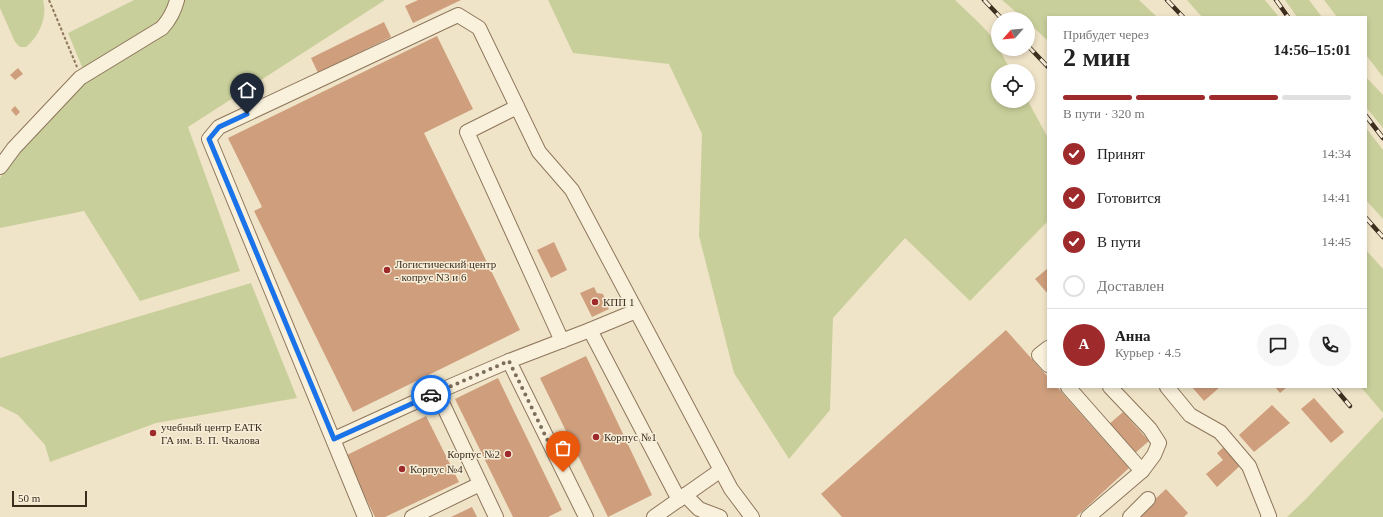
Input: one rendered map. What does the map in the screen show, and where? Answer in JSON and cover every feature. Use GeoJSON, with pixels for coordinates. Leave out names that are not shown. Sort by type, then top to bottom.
{"type":"FeatureCollection","features":[{"type":"Feature","properties":{"kind":"street"},"geometry":{"type":"LineString","coordinates":[[0,167],[14,148],[81,77],[162,28],[170,19],[175,10],[177,0]]}},
{"type":"Feature","properties":{"kind":"street"},"geometry":{"type":"LineString","coordinates":[[365,517],[209,139],[219,127],[458,15],[479,28],[539,152],[572,190],[730,489],[752,517]]}},
{"type":"Feature","properties":{"kind":"street"},"geometry":{"type":"LineString","coordinates":[[517,107],[467,132],[562,341]]}},
{"type":"Feature","properties":{"kind":"street"},"geometry":{"type":"LineString","coordinates":[[334,439],[509,361],[636,311]]}},
{"type":"Feature","properties":{"kind":"street"},"geometry":{"type":"LineString","coordinates":[[590,330],[682,497],[699,509],[720,517]]}},
{"type":"Feature","properties":{"kind":"street"},"geometry":{"type":"LineString","coordinates":[[1047,349],[1039,355],[1047,364]]}},
{"type":"Feature","properties":{"kind":"street"},"geometry":{"type":"LineString","coordinates":[[509,361],[583,516]]}},
{"type":"Feature","properties":{"kind":"street"},"geometry":{"type":"LineString","coordinates":[[1069,388],[1142,471]]}},
{"type":"Feature","properties":{"kind":"street"},"geometry":{"type":"LineString","coordinates":[[1088,517],[1142,471],[1154,455],[1159,443],[1150,430],[1111,388]]}},
{"type":"Feature","properties":{"kind":"street"},"geometry":{"type":"LineString","coordinates":[[1167,388],[1190,416],[1220,432],[1249,466],[1269,517]]}},
{"type":"Feature","properties":{"kind":"street"},"geometry":{"type":"LineString","coordinates":[[437,392],[496,517]]}},
{"type":"Feature","properties":{"kind":"street"},"geometry":{"type":"LineString","coordinates":[[654,517],[721,470]]}},
{"type":"Feature","properties":{"kind":"street"},"geometry":{"type":"LineString","coordinates":[[412,517],[480,484]]}},
{"type":"Feature","properties":{"kind":"street"},"geometry":{"type":"LineString","coordinates":[[1130,517],[1148,499]]}},
{"type":"Feature","properties":{"kind":"path"},"geometry":{"type":"LineString","coordinates":[[49,0],[81,77]]}},
{"type":"Feature","properties":{"kind":"green space"},"geometry":{"type":"Polygon","coordinates":[[[0,0],[43,0],[44,13],[41,26],[31,43],[26,47],[20,47],[15,42],[0,8],[0,0]]]}},
{"type":"Feature","properties":{"kind":"green space"},"geometry":{"type":"Polygon","coordinates":[[[134,0],[385,0],[188,127],[240,271],[140,301],[84,211],[0,228],[0,178],[7,167],[87,79],[68,33],[134,0]]]}},
{"type":"Feature","properties":{"kind":"green space"},"geometry":{"type":"Polygon","coordinates":[[[548,0],[955,0],[991,37],[991,56],[1003,56],[1007,64],[991,64],[991,108],[1032,108],[1047,136],[1047,222],[970,301],[905,238],[833,318],[830,410],[789,459],[734,373],[699,236],[702,134],[669,64],[573,53],[548,0]]]}},
{"type":"Feature","properties":{"kind":"green space"},"geometry":{"type":"Polygon","coordinates":[[[1002,0],[1139,0],[1156,16],[1047,16],[1047,40],[1035,29],[1035,12],[1016,12],[1002,0]]]}},
{"type":"Feature","properties":{"kind":"green space"},"geometry":{"type":"Polygon","coordinates":[[[1187,0],[1265,0],[1278,16],[1201,16],[1187,0]]]}},
{"type":"Feature","properties":{"kind":"green space"},"geometry":{"type":"Polygon","coordinates":[[[1285,0],[1309,0],[1321,16],[1296,16],[1285,0]]]}},
{"type":"Feature","properties":{"kind":"green space"},"geometry":{"type":"Polygon","coordinates":[[[1324,0],[1383,0],[1383,77],[1367,56],[1367,16],[1336,16],[1324,0]]]}},
{"type":"Feature","properties":{"kind":"green space"},"geometry":{"type":"Polygon","coordinates":[[[1367,78],[1383,95],[1383,128],[1367,108],[1367,78]]]}},
{"type":"Feature","properties":{"kind":"green space"},"geometry":{"type":"Polygon","coordinates":[[[1367,129],[1383,150],[1383,219],[1367,201],[1367,129]]]}},
{"type":"Feature","properties":{"kind":"green space"},"geometry":{"type":"Polygon","coordinates":[[[1367,251],[1383,269],[1383,413],[1362,388],[1367,388],[1367,251]]]}},
{"type":"Feature","properties":{"kind":"green space"},"geometry":{"type":"Polygon","coordinates":[[[251,283],[297,398],[156,423],[50,462],[45,445],[18,415],[0,406],[0,358],[251,283]]]}},
{"type":"Feature","properties":{"kind":"green space"},"geometry":{"type":"Polygon","coordinates":[[[1383,417],[1383,517],[1287,517],[1306,499],[1383,417]]]}},
{"type":"Feature","properties":{"kind":"building"},"geometry":{"type":"Polygon","coordinates":[[[418,0],[461,0],[413,23],[405,6],[418,0]]]}},
{"type":"Feature","properties":{"kind":"building"},"geometry":{"type":"Polygon","coordinates":[[[384,22],[391,37],[318,73],[311,58],[384,22]]]}},
{"type":"Feature","properties":{"kind":"building","name":"Логистический центр - копрус N3 и 6"},"geometry":{"type":"Polygon","coordinates":[[[437,36],[473,109],[424,133],[520,330],[353,412],[254,211],[262,207],[228,138],[437,36]]]}},
{"type":"Feature","properties":{"kind":"building"},"geometry":{"type":"Polygon","coordinates":[[[18,68],[23,74],[15,80],[10,75],[18,68]]]}},
{"type":"Feature","properties":{"kind":"building"},"geometry":{"type":"Polygon","coordinates":[[[15,106],[20,112],[16,116],[11,110],[15,106]]]}},
{"type":"Feature","properties":{"kind":"building"},"geometry":{"type":"Polygon","coordinates":[[[554,242],[567,270],[551,278],[537,250],[554,242]]]}},
{"type":"Feature","properties":{"kind":"building"},"geometry":{"type":"Polygon","coordinates":[[[1047,269],[1047,293],[1035,279],[1047,269]]]}},
{"type":"Feature","properties":{"kind":"building","name":"КПП 1"},"geometry":{"type":"Polygon","coordinates":[[[594,287],[597,293],[603,294],[609,309],[592,317],[580,293],[594,287]]]}},
{"type":"Feature","properties":{"kind":"building"},"geometry":{"type":"Polygon","coordinates":[[[1006,330],[1047,376],[1047,388],[1058,388],[1129,468],[1076,517],[842,517],[821,494],[1006,330]]]}},
{"type":"Feature","properties":{"kind":"building","name":"Корпус №1"},"geometry":{"type":"Polygon","coordinates":[[[586,356],[652,495],[608,517],[540,378],[586,356]]]}},
{"type":"Feature","properties":{"kind":"building","name":"Корпус №2"},"geometry":{"type":"Polygon","coordinates":[[[498,378],[562,510],[548,517],[513,517],[455,399],[498,378]]]}},
{"type":"Feature","properties":{"kind":"building"},"geometry":{"type":"Polygon","coordinates":[[[1193,388],[1219,388],[1204,401],[1193,388]]]}},
{"type":"Feature","properties":{"kind":"building"},"geometry":{"type":"Polygon","coordinates":[[[1276,388],[1286,388],[1280,393],[1276,388]]]}},
{"type":"Feature","properties":{"kind":"building"},"geometry":{"type":"Polygon","coordinates":[[[1314,398],[1344,432],[1331,443],[1301,409],[1314,398]]]}},
{"type":"Feature","properties":{"kind":"building"},"geometry":{"type":"Polygon","coordinates":[[[1272,405],[1290,423],[1254,452],[1239,435],[1272,405]]]}},
{"type":"Feature","properties":{"kind":"building"},"geometry":{"type":"Polygon","coordinates":[[[1123,412],[1149,441],[1134,454],[1108,425],[1123,412]]]}},
{"type":"Feature","properties":{"kind":"building","name":"Корпус №4"},"geometry":{"type":"Polygon","coordinates":[[[426,416],[459,482],[385,517],[375,517],[345,456],[426,416]]]}},
{"type":"Feature","properties":{"kind":"building"},"geometry":{"type":"Polygon","coordinates":[[[1226,445],[1242,464],[1217,487],[1206,474],[1223,460],[1217,453],[1226,445]]]}},
{"type":"Feature","properties":{"kind":"building"},"geometry":{"type":"Polygon","coordinates":[[[1166,489],[1188,513],[1184,517],[1136,517],[1166,489]]]}},
{"type":"Feature","properties":{"kind":"building"},"geometry":{"type":"Polygon","coordinates":[[[472,507],[477,517],[451,517],[472,507]]]}},
{"type":"Feature","properties":{"kind":"railway"},"geometry":{"type":"LineString","coordinates":[[984,0],[995,12]]}},
{"type":"Feature","properties":{"kind":"railway"},"geometry":{"type":"LineString","coordinates":[[1167,0],[1182,16]]}},
{"type":"Feature","properties":{"kind":"railway"},"geometry":{"type":"LineString","coordinates":[[1276,0],[1287,16]]}},
{"type":"Feature","properties":{"kind":"railway"},"geometry":{"type":"LineString","coordinates":[[1035,53],[1047,66]]}},
{"type":"Feature","properties":{"kind":"railway"},"geometry":{"type":"LineString","coordinates":[[1367,117],[1383,138]]}},
{"type":"Feature","properties":{"kind":"railway"},"geometry":{"type":"LineString","coordinates":[[1367,219],[1383,237]]}},
{"type":"Feature","properties":{"kind":"railway"},"geometry":{"type":"LineString","coordinates":[[1335,388],[1350,406]]}},
{"type":"Feature","properties":{"kind":"way so far"},"geometry":{"type":"LineString","coordinates":[[431,395],[509,361],[563,472]]}},
{"type":"Feature","properties":{"kind":"place","name":"Логистический центр - копрус N3 и 6"},"geometry":{"type":"Point","coordinates":[387,270]}},
{"type":"Feature","properties":{"kind":"place","name":"КПП 1"},"geometry":{"type":"Point","coordinates":[595,302]}},
{"type":"Feature","properties":{"kind":"place","name":"учебный центр ЕАТК ГА им. В. П. Чкалова"},"geometry":{"type":"Point","coordinates":[153,433]}},
{"type":"Feature","properties":{"kind":"place","name":"Корпус №1"},"geometry":{"type":"Point","coordinates":[596,437]}},
{"type":"Feature","properties":{"kind":"place","name":"Корпус №2"},"geometry":{"type":"Point","coordinates":[508,454]}},
{"type":"Feature","properties":{"kind":"place","name":"Корпус №4"},"geometry":{"type":"Point","coordinates":[402,469]}},
{"type":"Feature","properties":{"kind":"route"},"geometry":{"type":"LineString","coordinates":[[247,114],[219,127],[209,139],[334,439],[431,395]]}}]}
